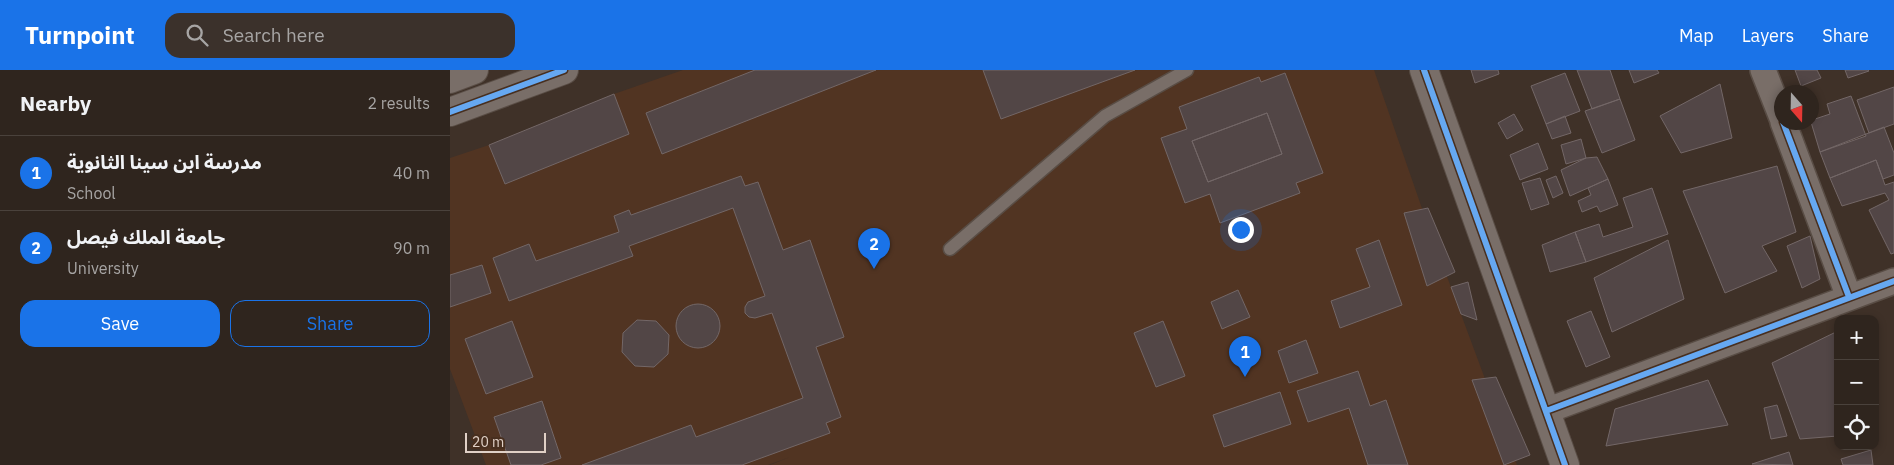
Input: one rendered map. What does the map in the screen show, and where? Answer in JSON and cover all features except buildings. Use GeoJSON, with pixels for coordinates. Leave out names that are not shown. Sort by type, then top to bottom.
{"type":"FeatureCollection","features":[{"type":"Feature","properties":{"kind":"street"},"geometry":{"type":"LineString","coordinates":[[450,79],[474,70]]}},
{"type":"Feature","properties":{"kind":"street"},"geometry":{"type":"LineString","coordinates":[[450,112],[564,70]]}},
{"type":"Feature","properties":{"kind":"street"},"geometry":{"type":"LineString","coordinates":[[1424,70],[1546,411],[1561,464]]}},
{"type":"Feature","properties":{"kind":"street"},"geometry":{"type":"LineString","coordinates":[[1763,70],[1774,98]]}},
{"type":"Feature","properties":{"kind":"street"},"geometry":{"type":"LineString","coordinates":[[1786,130],[1850,297]]}},
{"type":"Feature","properties":{"kind":"street"},"geometry":{"type":"LineString","coordinates":[[1546,411],[1894,281]]}},
{"type":"Feature","properties":{"kind":"lane"},"geometry":{"type":"LineString","coordinates":[[950,248],[1104,116],[1187,70]]}},
{"type":"Feature","properties":{"kind":"shaded area"},"geometry":{"type":"Polygon","coordinates":[[[683,70],[1374,70],[1426,220],[1517,465],[770,465],[790,457],[768,465],[486,465],[450,369],[450,158],[489,145],[614,94],[683,70]]]}},
{"type":"Feature","properties":{"kind":"cycle path"},"geometry":{"type":"LineString","coordinates":[[450,112],[564,70]]}},
{"type":"Feature","properties":{"kind":"cycle path"},"geometry":{"type":"LineString","coordinates":[[1424,70],[1565,465]]}},
{"type":"Feature","properties":{"kind":"cycle path"},"geometry":{"type":"LineString","coordinates":[[1786,130],[1849,297]]}},
{"type":"Feature","properties":{"kind":"cycle path"},"geometry":{"type":"LineString","coordinates":[[1546,411],[1894,281]]}},
{"type":"Feature","properties":{"kind":"place","name":"جامعة الملك فيصل"},"geometry":{"type":"Point","coordinates":[874,269]}},
{"type":"Feature","properties":{"kind":"place","name":"مدرسة ابن سينا الثانوية"},"geometry":{"type":"Point","coordinates":[1245,377]}}]}
